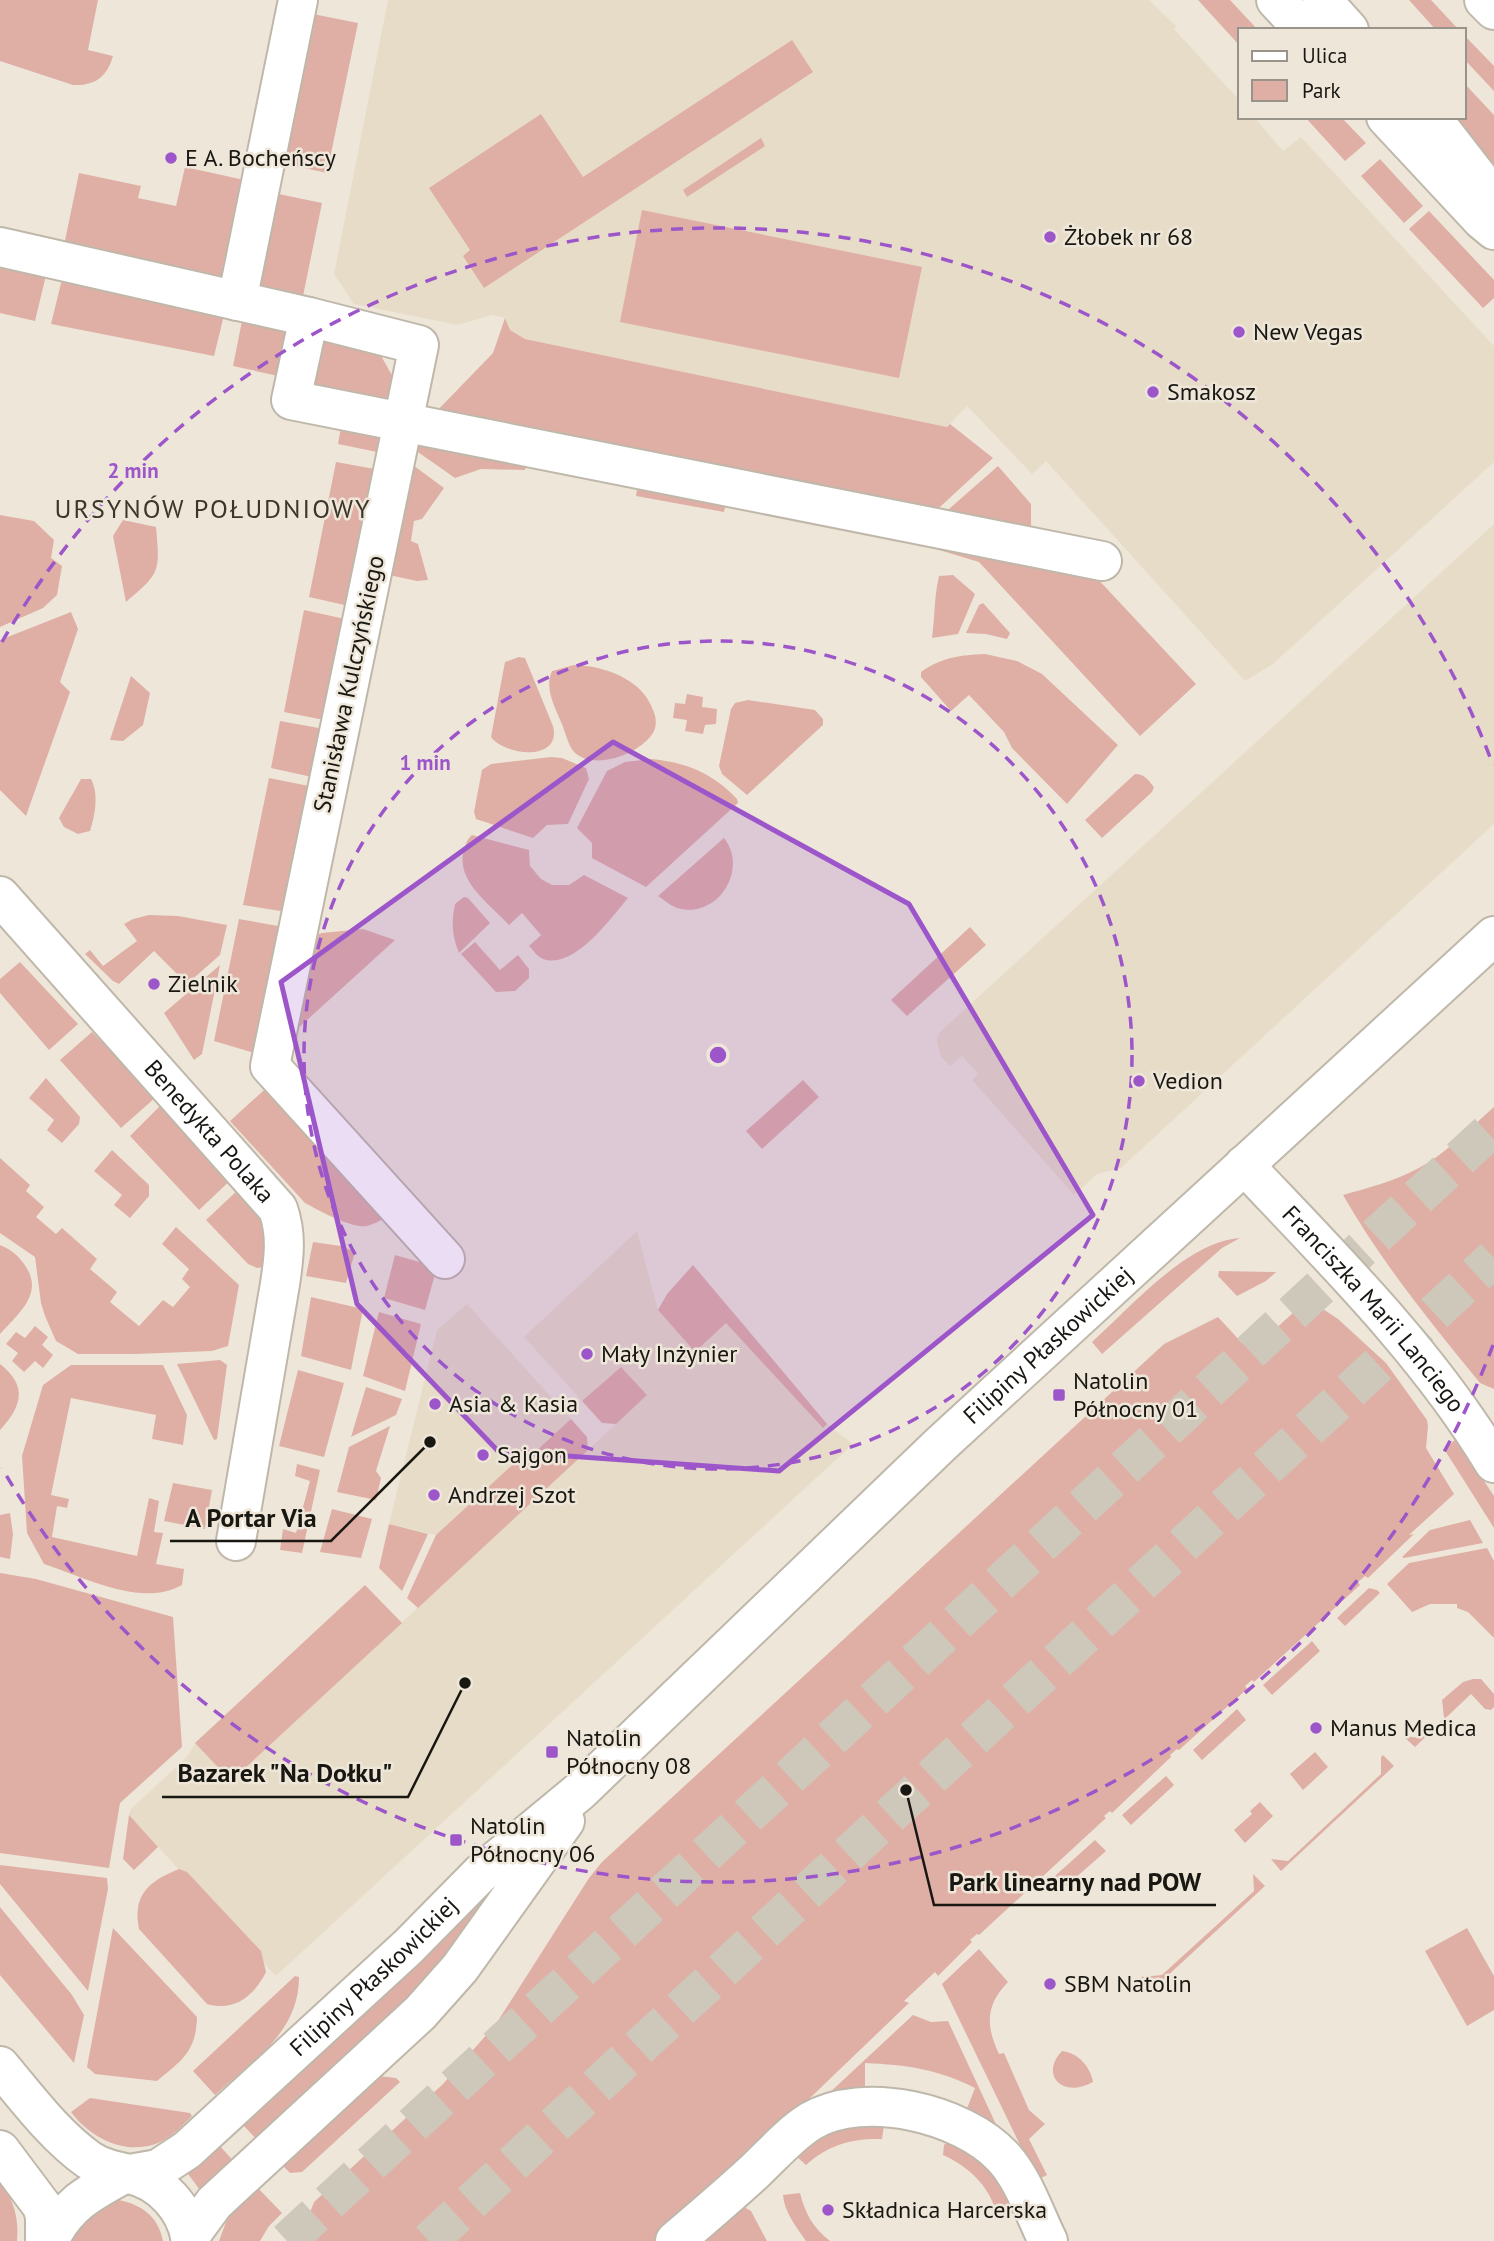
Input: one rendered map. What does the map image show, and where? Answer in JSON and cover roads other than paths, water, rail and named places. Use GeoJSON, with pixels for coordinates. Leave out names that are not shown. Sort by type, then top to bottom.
{"type":"FeatureCollection","features":[{"type":"Feature","properties":{"kind":"street"},"geometry":{"type":"LineString","coordinates":[[237,301],[298,0]]}},
{"type":"Feature","properties":{"kind":"street"},"geometry":{"type":"LineString","coordinates":[[1276,0],[1302,28]]}},
{"type":"Feature","properties":{"kind":"street"},"geometry":{"type":"LineString","coordinates":[[1322,0],[1347,28]]}},
{"type":"Feature","properties":{"kind":"street"},"geometry":{"type":"LineString","coordinates":[[1484,0],[1494,10]]}},
{"type":"Feature","properties":{"kind":"street"},"geometry":{"type":"LineString","coordinates":[[1388,119],[1494,230]]}},
{"type":"Feature","properties":{"kind":"street"},"geometry":{"type":"LineString","coordinates":[[1433,119],[1494,198]]}},
{"type":"Feature","properties":{"kind":"street","name":"Stanisława Kulczyńskiego"},"geometry":{"type":"LineString","coordinates":[[0,247],[309,317],[419,345],[270,1066],[445,1259]]}},
{"type":"Feature","properties":{"kind":"street"},"geometry":{"type":"LineString","coordinates":[[309,317],[291,400],[1102,561]]}},
{"type":"Feature","properties":{"kind":"street","name":"Benedykta Polaka"},"geometry":{"type":"LineString","coordinates":[[0,896],[278,1209],[284,1227],[280,1284],[236,1541]]}},
{"type":"Feature","properties":{"kind":"street","name":"Filipiny Płaskowickiej"},"geometry":{"type":"LineString","coordinates":[[47,2241],[73,2205],[127,2174],[158,2169],[187,2150],[408,1947],[481,1872],[580,1791],[941,1444],[1494,936]]}},
{"type":"Feature","properties":{"kind":"street","name":"Franciszka Marii Lanciego"},"geometry":{"type":"LineString","coordinates":[[1244,1165],[1370,1300],[1440,1383],[1494,1463]]}},
{"type":"Feature","properties":{"kind":"street","name":"Filipiny Płaskowickiej"},"geometry":{"type":"LineString","coordinates":[[190,2239],[214,2203],[421,2013],[460,1968],[611,1761]]}},
{"type":"Feature","properties":{"kind":"street"},"geometry":{"type":"LineString","coordinates":[[0,2066],[43,2116],[91,2162],[156,2185],[167,2194],[182,2215],[190,2239]]}},
{"type":"Feature","properties":{"kind":"street"},"geometry":{"type":"LineString","coordinates":[[675,2241],[801,2127],[830,2113],[871,2106],[926,2115],[979,2136],[1005,2159],[1018,2178],[1048,2241]]}},
{"type":"Feature","properties":{"kind":"street"},"geometry":{"type":"LineString","coordinates":[[0,2150],[42,2206],[47,2241]]}},
{"type":"Feature","properties":{"kind":"tunnel"},"geometry":{"type":"LineString","coordinates":[[287,2241],[1494,1127]]}},
{"type":"Feature","properties":{"kind":"tunnel"},"geometry":{"type":"LineString","coordinates":[[429,2241],[1494,1258]]}},
{"type":"Feature","properties":{"kind":"place","name":"E A. Bocheńscy"},"geometry":{"type":"Point","coordinates":[171,158]}},
{"type":"Feature","properties":{"kind":"place","name":"Żłobek nr 68"},"geometry":{"type":"Point","coordinates":[1050,237]}},
{"type":"Feature","properties":{"kind":"place","name":"New Vegas"},"geometry":{"type":"Point","coordinates":[1239,332]}},
{"type":"Feature","properties":{"kind":"place","name":"Smakosz"},"geometry":{"type":"Point","coordinates":[1153,392]}},
{"type":"Feature","properties":{"kind":"place","name":"Zielnik"},"geometry":{"type":"Point","coordinates":[154,984]}},
{"type":"Feature","properties":{"kind":"place","name":"Vedion"},"geometry":{"type":"Point","coordinates":[1139,1081]}},
{"type":"Feature","properties":{"kind":"place","name":"Mały Inżynier"},"geometry":{"type":"Point","coordinates":[587,1354]}},
{"type":"Feature","properties":{"kind":"place","name":"Natolin Północny 01"},"geometry":{"type":"Point","coordinates":[1059,1395]}},
{"type":"Feature","properties":{"kind":"place","name":"Asia & Kasia"},"geometry":{"type":"Point","coordinates":[435,1404]}},
{"type":"Feature","properties":{"kind":"place","name":"A Portar Via"},"geometry":{"type":"Point","coordinates":[430,1442]}},
{"type":"Feature","properties":{"kind":"place","name":"Sajgon"},"geometry":{"type":"Point","coordinates":[483,1455]}},
{"type":"Feature","properties":{"kind":"place","name":"Andrzej Szot"},"geometry":{"type":"Point","coordinates":[434,1495]}},
{"type":"Feature","properties":{"kind":"place","name":"Bazarek \"Na Dołku\""},"geometry":{"type":"Point","coordinates":[465,1683]}},
{"type":"Feature","properties":{"kind":"place","name":"Manus Medica"},"geometry":{"type":"Point","coordinates":[1316,1728]}},
{"type":"Feature","properties":{"kind":"place","name":"Natolin Północny 08"},"geometry":{"type":"Point","coordinates":[552,1752]}},
{"type":"Feature","properties":{"kind":"place","name":"Park linearny nad POW"},"geometry":{"type":"Point","coordinates":[906,1790]}},
{"type":"Feature","properties":{"kind":"place","name":"Natolin Północny 06"},"geometry":{"type":"Point","coordinates":[456,1840]}},
{"type":"Feature","properties":{"kind":"place","name":"SBM Natolin"},"geometry":{"type":"Point","coordinates":[1050,1984]}},
{"type":"Feature","properties":{"kind":"place","name":"Składnica Harcerska"},"geometry":{"type":"Point","coordinates":[828,2210]}},
{"type":"Feature","properties":{"kind":"district","name":"URSYNÓW POŁUDNIOWY"},"geometry":{"type":"Point","coordinates":[213,509]}}]}
